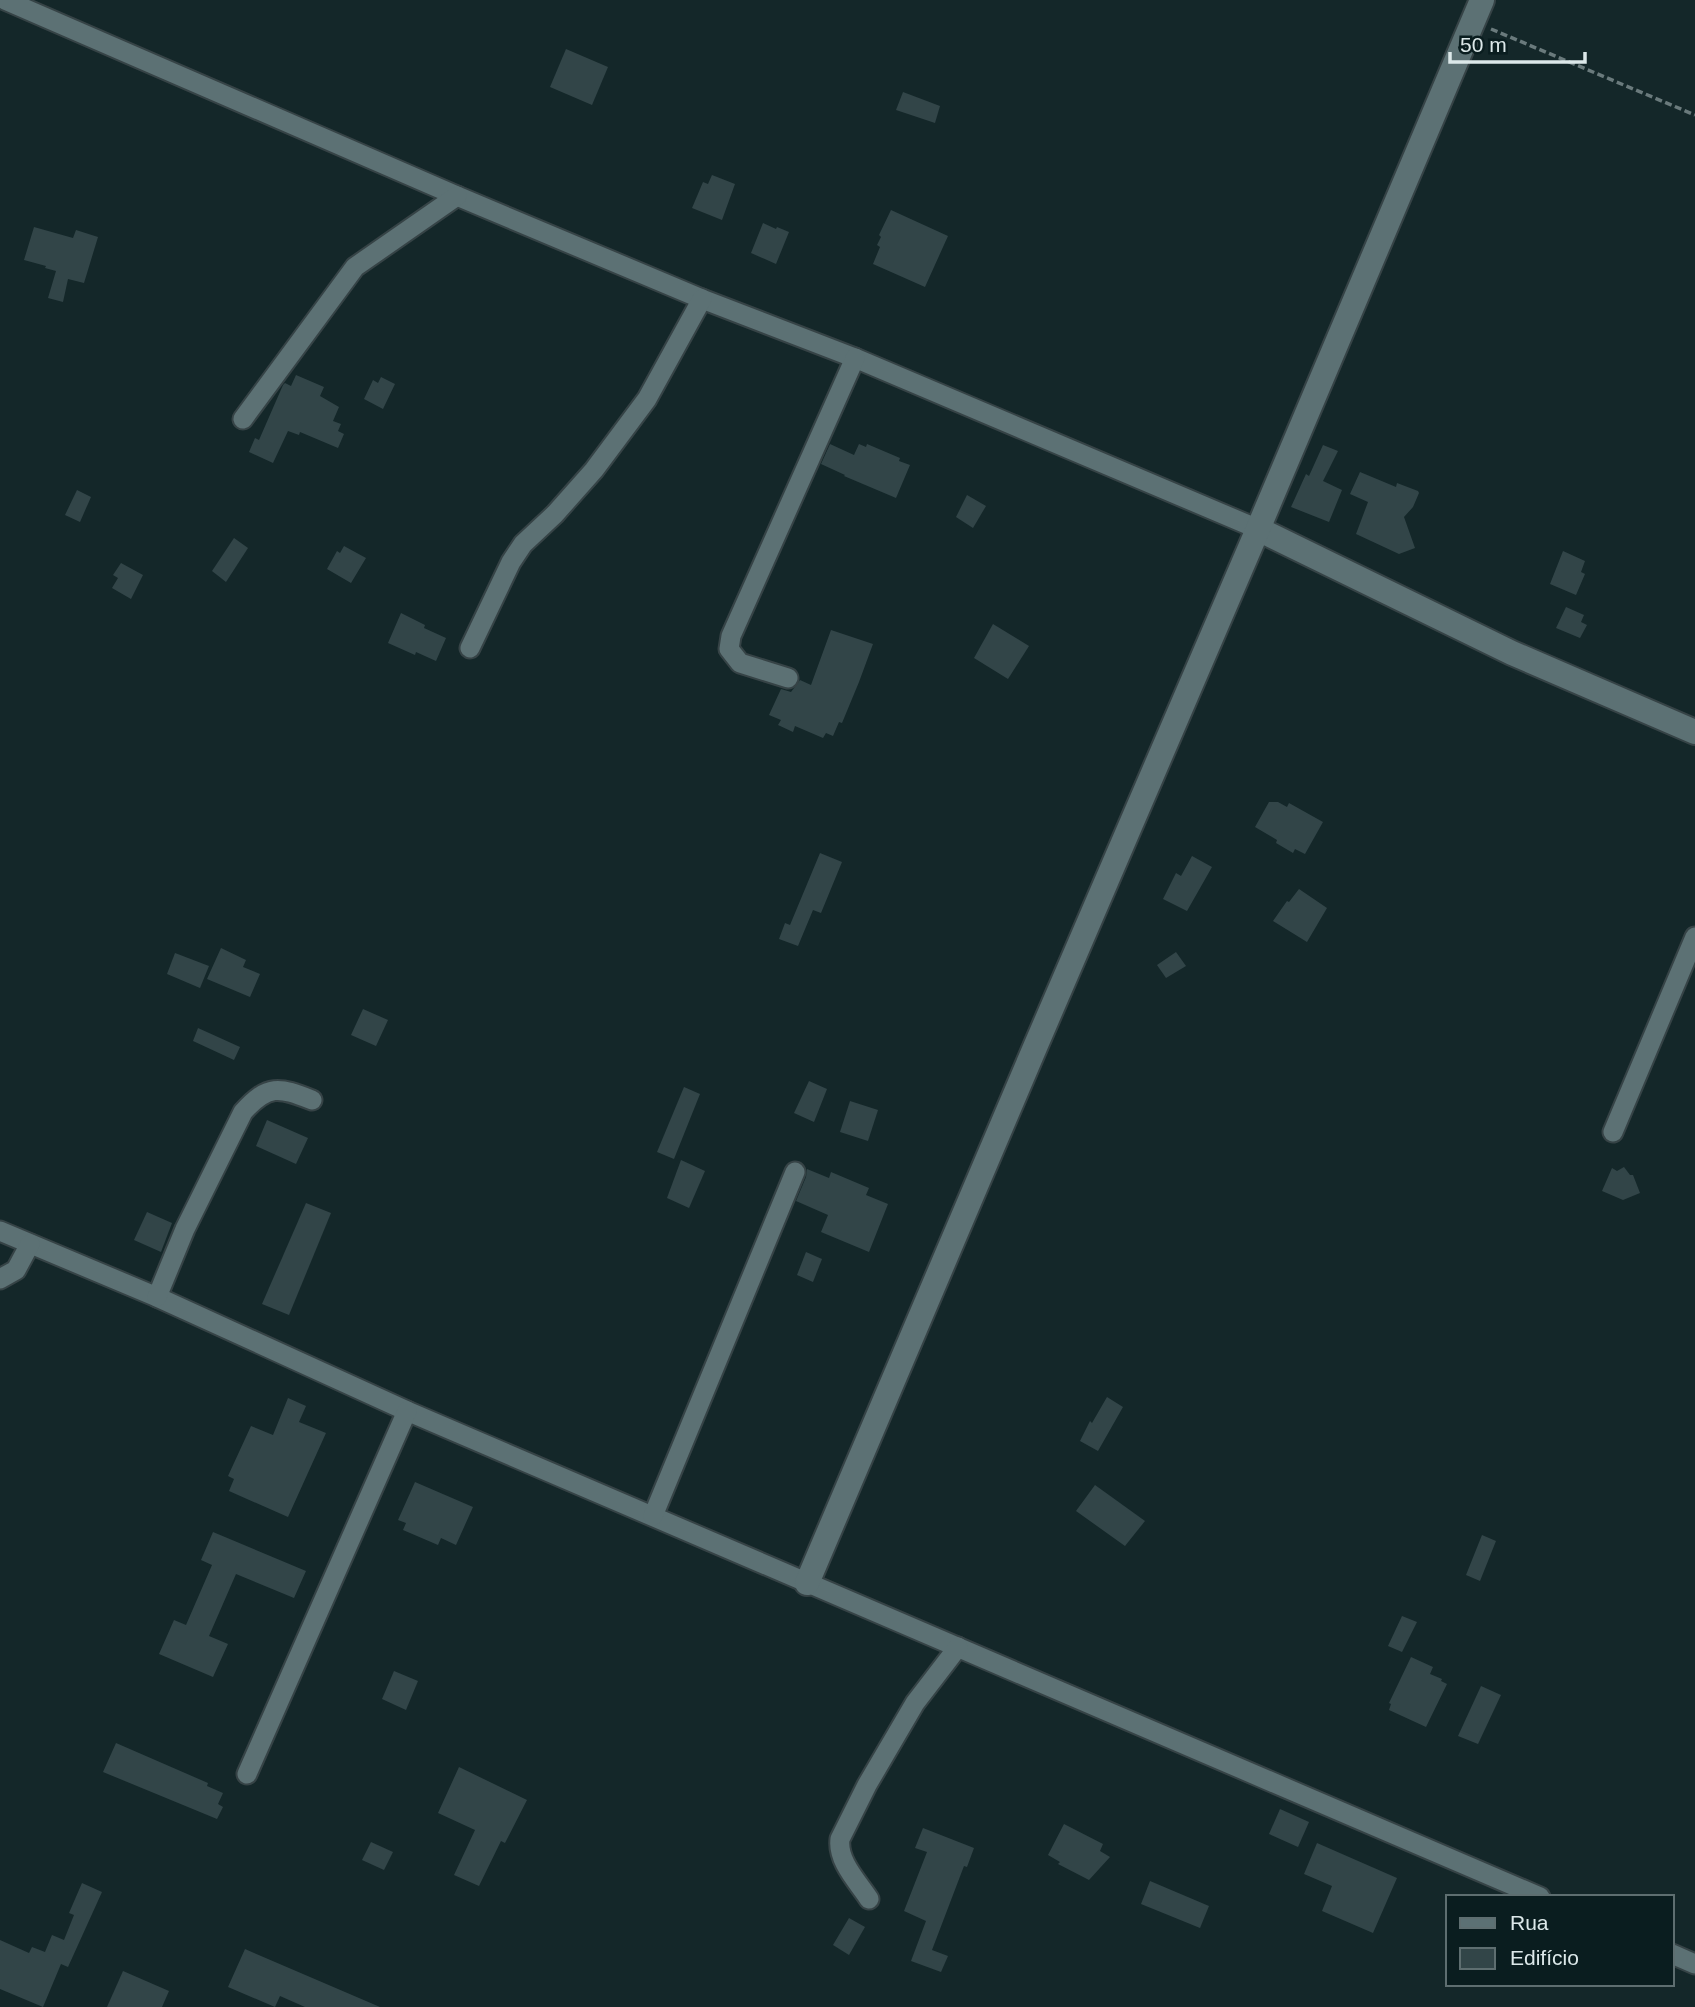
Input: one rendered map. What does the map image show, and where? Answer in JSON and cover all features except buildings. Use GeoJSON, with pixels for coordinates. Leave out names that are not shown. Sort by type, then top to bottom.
{"type":"FeatureCollection","features":[{"type":"Feature","properties":{"kind":"street"},"geometry":{"type":"LineString","coordinates":[[5,0],[457,196],[702,299],[855,358],[1258,529],[1512,653],[1695,732]]}},
{"type":"Feature","properties":{"kind":"street"},"geometry":{"type":"LineString","coordinates":[[807,1583],[1477,11]]}},
{"type":"Feature","properties":{"kind":"street"},"geometry":{"type":"LineString","coordinates":[[243,419],[355,267],[457,196]]}},
{"type":"Feature","properties":{"kind":"street"},"geometry":{"type":"LineString","coordinates":[[470,648],[511,562],[523,544],[555,514],[594,470],[647,399],[702,299]]}},
{"type":"Feature","properties":{"kind":"street"},"geometry":{"type":"LineString","coordinates":[[788,678],[740,663],[729,649],[730,636],[855,358]]}},
{"type":"Feature","properties":{"kind":"street"},"geometry":{"type":"LineString","coordinates":[[1613,1132],[1695,937]]}},
{"type":"Feature","properties":{"kind":"street"},"geometry":{"type":"LineString","coordinates":[[157,1297],[185,1229],[243,1112],[255,1098],[269,1091],[288,1091],[312,1100]]}},
{"type":"Feature","properties":{"kind":"street"},"geometry":{"type":"LineString","coordinates":[[653,1516],[795,1172]]}},
{"type":"Feature","properties":{"kind":"street"},"geometry":{"type":"LineString","coordinates":[[0,1231],[157,1297],[407,1411],[1534,1895]]}},
{"type":"Feature","properties":{"kind":"street"},"geometry":{"type":"LineString","coordinates":[[0,1280],[16,1270],[30,1244]]}},
{"type":"Feature","properties":{"kind":"street"},"geometry":{"type":"LineString","coordinates":[[247,1774],[407,1411]]}},
{"type":"Feature","properties":{"kind":"street"},"geometry":{"type":"LineString","coordinates":[[869,1899],[842,1858],[839,1847],[841,1839],[867,1785],[915,1703],[958,1647]]}},
{"type":"Feature","properties":{"kind":"street"},"geometry":{"type":"LineString","coordinates":[[1674,1955],[1695,1964]]}},
{"type":"Feature","properties":{"kind":"path"},"geometry":{"type":"LineString","coordinates":[[1477,11],[1695,115]]}}]}
